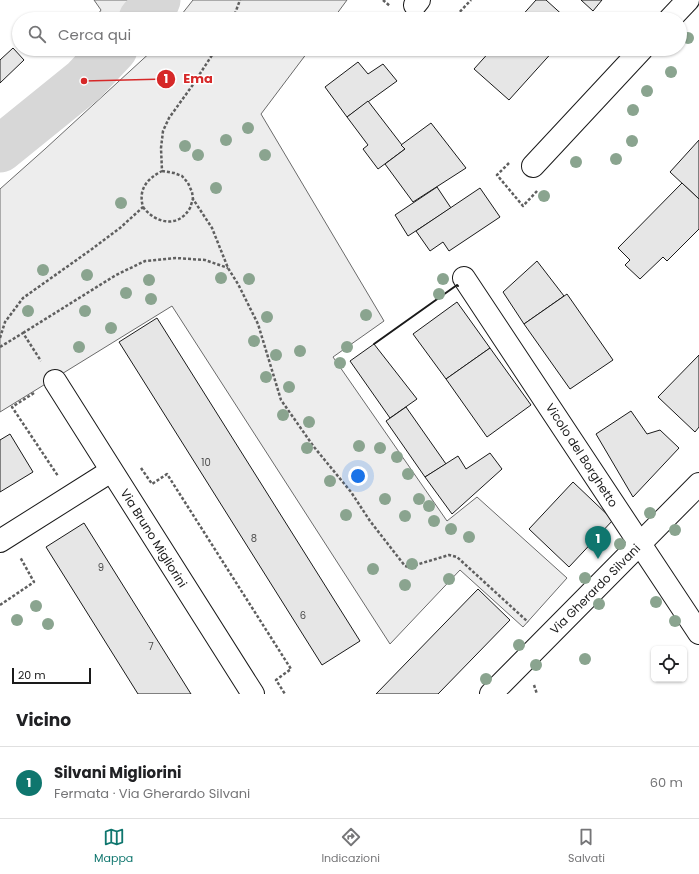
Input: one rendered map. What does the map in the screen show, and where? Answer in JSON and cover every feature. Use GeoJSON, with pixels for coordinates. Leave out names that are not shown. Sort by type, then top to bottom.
{"type":"FeatureCollection","features":[{"type":"Feature","properties":{"kind":"street"},"geometry":{"type":"LineString","coordinates":[[677,12],[688,0]]}},
{"type":"Feature","properties":{"kind":"street"},"geometry":{"type":"LineString","coordinates":[[533,166],[635,56]]}},
{"type":"Feature","properties":{"kind":"street","name":"Vicolo del Borghetto"},"geometry":{"type":"LineString","coordinates":[[464,278],[699,633]]}},
{"type":"Feature","properties":{"kind":"street","name":"Via Bruno Migliorini"},"geometry":{"type":"LineString","coordinates":[[55,381],[253,694]]}},
{"type":"Feature","properties":{"kind":"street"},"geometry":{"type":"LineString","coordinates":[[0,541],[111,471]]}},
{"type":"Feature","properties":{"kind":"street","name":"Via Gherardo Silvani"},"geometry":{"type":"LineString","coordinates":[[499,690],[546,638],[699,484]]}},
{"type":"Feature","properties":{"kind":"path"},"geometry":{"type":"LineString","coordinates":[[236,12],[240,0]]}},
{"type":"Feature","properties":{"kind":"path"},"geometry":{"type":"LineString","coordinates":[[460,12],[471,0]]}},
{"type":"Feature","properties":{"kind":"path"},"geometry":{"type":"LineString","coordinates":[[162,171],[163,131],[169,118],[211,56]]}},
{"type":"Feature","properties":{"kind":"path"},"geometry":{"type":"LineString","coordinates":[[193,199],[185,214],[170,222],[155,219],[147,213],[141,201],[141,194],[148,180],[162,171],[182,176],[188,183],[193,199],[212,228],[228,268],[238,284],[258,324],[281,400],[314,447],[351,492],[370,521],[405,566],[409,567],[449,555],[457,557],[546,638]]}},
{"type":"Feature","properties":{"kind":"path"},"geometry":{"type":"LineString","coordinates":[[0,338],[5,322],[23,298],[120,228],[143,207]]}},
{"type":"Feature","properties":{"kind":"path"},"geometry":{"type":"LineString","coordinates":[[0,347],[116,275],[145,261],[176,258],[205,260],[228,268]]}},
{"type":"Feature","properties":{"kind":"path"},"geometry":{"type":"LineString","coordinates":[[23,333],[55,381]]}},
{"type":"Feature","properties":{"kind":"path"},"geometry":{"type":"LineString","coordinates":[[0,605],[34,582],[20,557],[26,553]]}},
{"type":"Feature","properties":{"kind":"path"},"geometry":{"type":"LineString","coordinates":[[533,694],[536,692],[537,694]]}},
{"type":"Feature","properties":{"kind":"shaded area"},"geometry":{"type":"Polygon","coordinates":[[[94,0],[137,0],[129,12],[100,12],[101,10],[94,0]]]}},
{"type":"Feature","properties":{"kind":"shaded area"},"geometry":{"type":"Polygon","coordinates":[[[193,0],[347,0],[338,12],[184,12],[193,0]]]}},
{"type":"Feature","properties":{"kind":"shaded area"},"geometry":{"type":"Polygon","coordinates":[[[76,56],[89,56],[81,64],[76,56]]]}},
{"type":"Feature","properties":{"kind":"shaded area"},"geometry":{"type":"Polygon","coordinates":[[[146,56],[305,56],[261,114],[384,321],[333,357],[447,521],[477,497],[567,578],[523,627],[460,570],[390,644],[172,306],[0,412],[0,189],[146,56]]]}},
{"type":"Feature","properties":{"kind":"building"},"geometry":{"type":"Polygon","coordinates":[[[536,0],[546,0],[559,12],[525,12],[536,0]]]}},
{"type":"Feature","properties":{"kind":"building"},"geometry":{"type":"Polygon","coordinates":[[[581,0],[602,0],[593,11],[581,0]]]}},
{"type":"Feature","properties":{"kind":"building"},"geometry":{"type":"Polygon","coordinates":[[[12,49],[12,56],[20,56],[24,60],[0,83],[0,60],[12,49]]]}},
{"type":"Feature","properties":{"kind":"building"},"geometry":{"type":"Polygon","coordinates":[[[486,56],[549,56],[509,100],[474,69],[486,56]]]}},
{"type":"Feature","properties":{"kind":"building"},"geometry":{"type":"Polygon","coordinates":[[[358,62],[368,74],[383,64],[397,81],[347,117],[325,87],[358,62]]]}},
{"type":"Feature","properties":{"kind":"building"},"geometry":{"type":"Polygon","coordinates":[[[368,101],[405,149],[378,169],[363,149],[368,145],[347,117],[368,101]]]}},
{"type":"Feature","properties":{"kind":"building"},"geometry":{"type":"Polygon","coordinates":[[[431,123],[466,168],[413,202],[385,164],[405,149],[401,145],[431,123]]]}},
{"type":"Feature","properties":{"kind":"building"},"geometry":{"type":"Polygon","coordinates":[[[699,140],[699,199],[670,172],[699,140]]]}},
{"type":"Feature","properties":{"kind":"building"},"geometry":{"type":"Polygon","coordinates":[[[682,183],[699,199],[699,229],[667,261],[663,257],[640,279],[625,265],[630,260],[618,248],[682,183]]]}},
{"type":"Feature","properties":{"kind":"building"},"geometry":{"type":"Polygon","coordinates":[[[437,187],[451,208],[408,236],[395,215],[437,187]]]}},
{"type":"Feature","properties":{"kind":"building"},"geometry":{"type":"Polygon","coordinates":[[[480,188],[500,217],[449,251],[443,242],[430,251],[416,231],[480,188]]]}},
{"type":"Feature","properties":{"kind":"building"},"geometry":{"type":"Polygon","coordinates":[[[537,261],[564,296],[524,324],[503,292],[537,261]]]}},
{"type":"Feature","properties":{"kind":"building"},"geometry":{"type":"Polygon","coordinates":[[[567,294],[613,360],[570,389],[524,324],[567,294]]]}},
{"type":"Feature","properties":{"kind":"building"},"geometry":{"type":"Polygon","coordinates":[[[457,302],[490,348],[446,379],[413,334],[457,302]]]}},
{"type":"Feature","properties":{"kind":"building"},"geometry":{"type":"Polygon","coordinates":[[[157,318],[360,641],[322,665],[119,342],[157,318]]]}},
{"type":"Feature","properties":{"kind":"building"},"geometry":{"type":"Polygon","coordinates":[[[374,344],[417,399],[390,418],[350,361],[374,344]]]}},
{"type":"Feature","properties":{"kind":"building"},"geometry":{"type":"Polygon","coordinates":[[[490,348],[531,405],[487,437],[446,379],[490,348]]]}},
{"type":"Feature","properties":{"kind":"building"},"geometry":{"type":"Polygon","coordinates":[[[699,355],[699,427],[695,432],[658,397],[699,355]]]}},
{"type":"Feature","properties":{"kind":"building"},"geometry":{"type":"Polygon","coordinates":[[[406,407],[446,464],[425,477],[386,421],[406,407]]]}},
{"type":"Feature","properties":{"kind":"building"},"geometry":{"type":"Polygon","coordinates":[[[631,411],[647,434],[660,430],[679,448],[633,497],[596,434],[631,411]]]}},
{"type":"Feature","properties":{"kind":"building"},"geometry":{"type":"Polygon","coordinates":[[[10,434],[33,472],[0,492],[0,440],[10,434]]]}},
{"type":"Feature","properties":{"kind":"building"},"geometry":{"type":"Polygon","coordinates":[[[490,453],[502,469],[452,514],[425,477],[458,456],[466,469],[490,453]]]}},
{"type":"Feature","properties":{"kind":"building"},"geometry":{"type":"Polygon","coordinates":[[[573,482],[613,520],[569,567],[529,529],[573,482]]]}},
{"type":"Feature","properties":{"kind":"building"},"geometry":{"type":"Polygon","coordinates":[[[84,523],[191,694],[138,694],[46,547],[84,523]]]}},
{"type":"Feature","properties":{"kind":"building"},"geometry":{"type":"Polygon","coordinates":[[[478,589],[510,620],[438,694],[376,694],[478,589]]]}},
{"type":"Feature","properties":{"kind":"waterway"},"geometry":{"type":"LineString","coordinates":[[148,12],[157,0]]}},
{"type":"Feature","properties":{"kind":"waterway"},"geometry":{"type":"LineString","coordinates":[[0,149],[84,81],[107,56]]}},
{"type":"Feature","properties":{"kind":"wall"},"geometry":{"type":"LineString","coordinates":[[374,344],[457,285],[458,286]]}},
{"type":"Feature","properties":{"kind":"place","name":"Ema"},"geometry":{"type":"Point","coordinates":[84,81]}},
{"type":"Feature","properties":{"kind":"place","name":"Silvani Migliorini"},"geometry":{"type":"Point","coordinates":[598,559]}}]}
